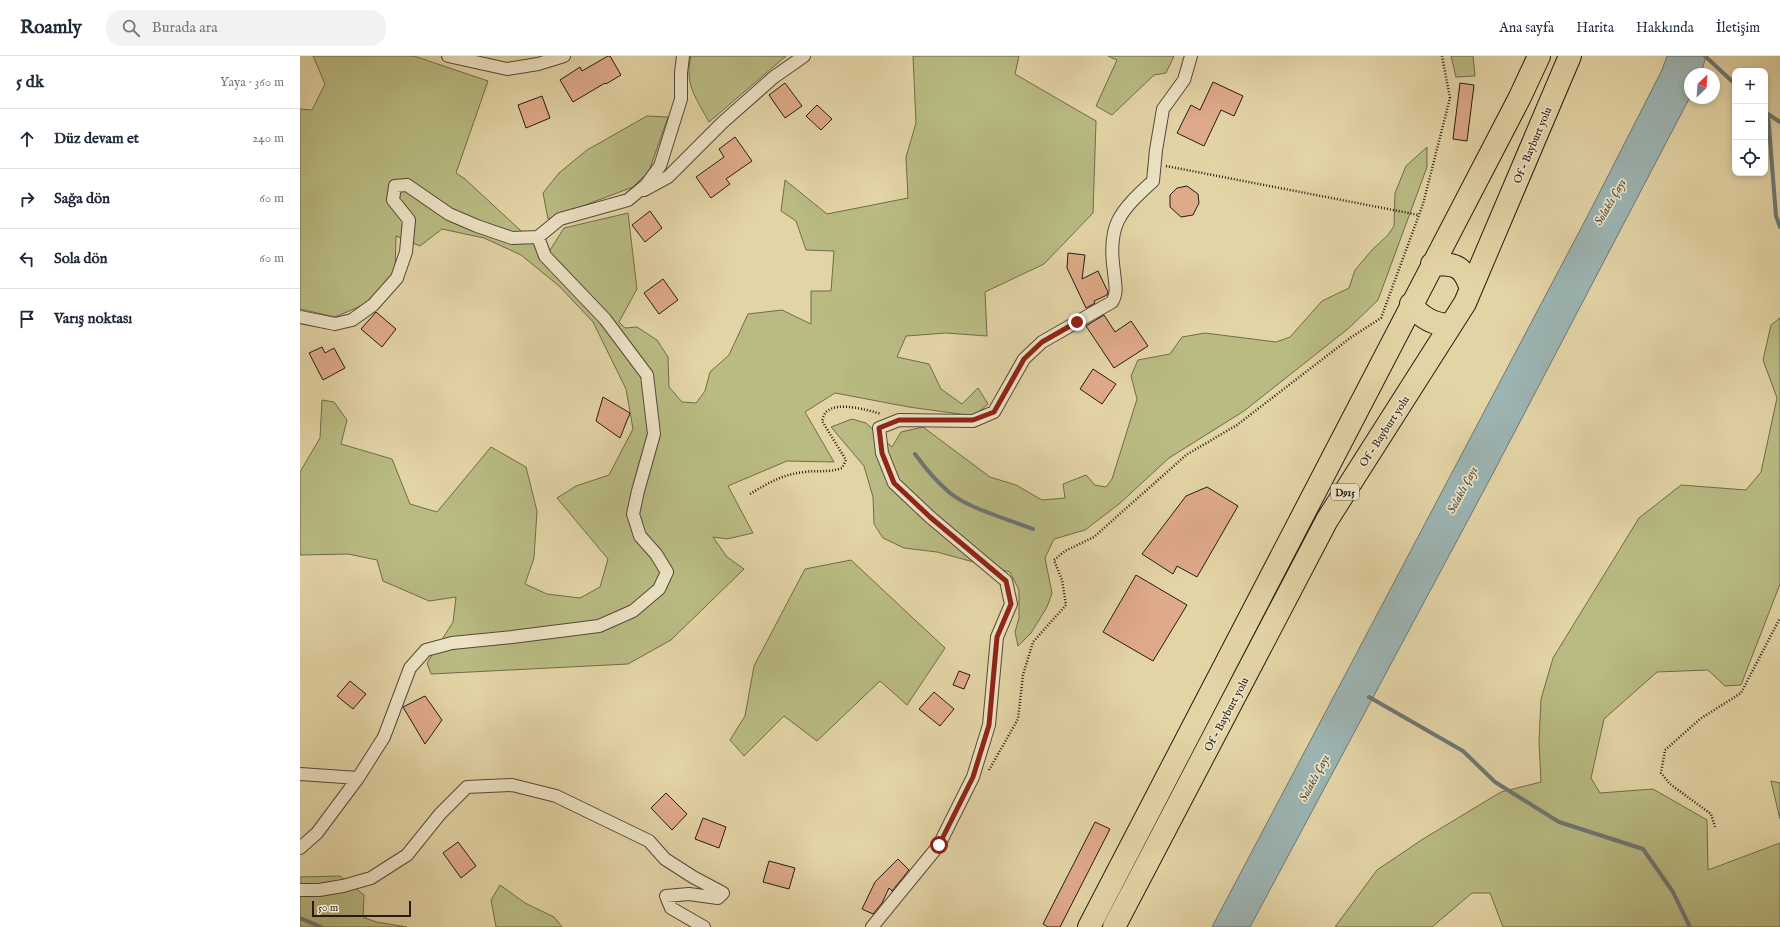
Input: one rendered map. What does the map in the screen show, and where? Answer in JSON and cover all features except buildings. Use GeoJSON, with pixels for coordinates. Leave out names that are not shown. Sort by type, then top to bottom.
{"type":"FeatureCollection","features":[{"type":"Feature","properties":{"kind":"highway","name":"D915"},"geometry":{"type":"LineString","coordinates":[[1089,927],[1411,304],[1520,97],[1539,56]]}},
{"type":"Feature","properties":{"kind":"highway","name":"Of - Bayburt yolu"},"geometry":{"type":"LineString","coordinates":[[1114,927],[1327,520],[1465,303],[1570,56]]}},
{"type":"Feature","properties":{"kind":"highway"},"geometry":{"type":"LineString","coordinates":[[1432,264],[1453,264],[1466,274],[1471,289]]}},
{"type":"Feature","properties":{"kind":"highway"},"geometry":{"type":"LineString","coordinates":[[1411,304],[1417,313],[1434,323],[1451,325]]}},
{"type":"Feature","properties":{"kind":"street"},"geometry":{"type":"LineString","coordinates":[[448,56],[507,69],[538,64],[564,56]]}},
{"type":"Feature","properties":{"kind":"street"},"geometry":{"type":"LineString","coordinates":[[628,200],[646,186],[660,166],[681,99],[681,73],[683,56]]}},
{"type":"Feature","properties":{"kind":"street"},"geometry":{"type":"LineString","coordinates":[[300,316],[335,324],[352,320],[373,305],[397,278],[406,252],[409,220],[393,200],[395,186],[407,185],[449,214],[477,226],[512,238],[538,237],[560,219],[628,200],[668,177],[722,122],[774,77],[804,56]]}},
{"type":"Feature","properties":{"kind":"street"},"geometry":{"type":"LineString","coordinates":[[872,927],[939,845],[973,777],[989,725],[997,637],[1011,604],[1006,581],[930,517],[894,483],[882,453],[879,428],[899,420],[973,420],[994,412],[1024,359],[1042,342],[1112,302],[1117,295],[1111,254],[1115,224],[1132,201],[1153,181],[1163,109],[1184,80],[1191,56]]}},
{"type":"Feature","properties":{"kind":"street"},"geometry":{"type":"LineString","coordinates":[[300,848],[317,833],[358,778],[384,737],[410,668],[426,650],[452,643],[599,626],[633,611],[659,590],[667,572],[656,554],[640,536],[634,514],[638,491],[654,434],[647,375],[605,319],[545,256],[538,237]]}},
{"type":"Feature","properties":{"kind":"street"},"geometry":{"type":"LineString","coordinates":[[300,774],[358,778]]}},
{"type":"Feature","properties":{"kind":"street"},"geometry":{"type":"LineString","coordinates":[[300,890],[319,890],[343,886],[372,878],[407,855],[440,814],[467,787],[512,785],[556,796],[649,841],[665,859],[692,877],[723,893],[718,898],[689,894],[666,896],[671,908],[704,927]]}},
{"type":"Feature","properties":{"kind":"path"},"geometry":{"type":"LineString","coordinates":[[987,773],[1018,719],[1023,675],[1033,642],[1066,605],[1062,580],[1054,560],[1065,551],[1094,537],[1186,455],[1237,424],[1350,338],[1381,318],[1419,215],[1450,98],[1442,56]]}},
{"type":"Feature","properties":{"kind":"path"},"geometry":{"type":"LineString","coordinates":[[1155,164],[1419,215]]}},
{"type":"Feature","properties":{"kind":"path"},"geometry":{"type":"LineString","coordinates":[[750,494],[766,484],[784,476],[804,472],[833,472],[842,468],[846,460],[822,421],[826,412],[834,408],[843,406],[862,409],[899,420]]}},
{"type":"Feature","properties":{"kind":"path"},"geometry":{"type":"LineString","coordinates":[[1715,827],[1711,814],[1670,784],[1661,773],[1665,750],[1700,719],[1741,693],[1780,618]]}},
{"type":"Feature","properties":{"kind":"green space"},"geometry":{"type":"Polygon","coordinates":[[[313,56],[414,56],[488,81],[456,173],[465,179],[547,255],[564,228],[628,213],[637,289],[619,322],[625,328],[637,327],[657,340],[668,357],[669,387],[682,402],[696,403],[705,391],[710,372],[729,355],[748,314],[782,310],[811,324],[811,291],[831,291],[834,251],[806,250],[796,221],[781,211],[785,180],[827,214],[908,198],[906,157],[916,123],[913,56],[1019,56],[1015,74],[1096,121],[1093,213],[1044,264],[985,292],[987,336],[946,333],[906,336],[897,357],[929,364],[941,389],[962,404],[978,388],[988,404],[974,416],[909,407],[835,393],[805,412],[834,462],[787,461],[728,486],[753,533],[727,539],[713,537],[727,557],[744,569],[671,640],[628,664],[431,674],[427,663],[453,622],[456,597],[429,601],[383,581],[377,560],[348,554],[300,555],[300,472],[320,438],[322,400],[334,402],[347,420],[341,444],[392,459],[410,504],[437,512],[491,447],[526,467],[537,511],[534,558],[525,584],[547,594],[580,598],[600,587],[608,559],[557,498],[576,486],[609,475],[633,429],[626,389],[593,322],[559,286],[521,255],[484,238],[442,229],[420,246],[396,236],[395,270],[370,302],[335,317],[300,309],[300,109],[312,110],[325,84],[313,56]]]}},
{"type":"Feature","properties":{"kind":"green space"},"geometry":{"type":"Polygon","coordinates":[[[691,56],[786,56],[709,122],[692,90],[690,83],[689,66],[691,56]]]}},
{"type":"Feature","properties":{"kind":"green space"},"geometry":{"type":"Polygon","coordinates":[[[1108,56],[1174,56],[1166,73],[1154,75],[1112,115],[1096,106],[1117,60],[1108,56]]]}},
{"type":"Feature","properties":{"kind":"green space"},"geometry":{"type":"Polygon","coordinates":[[[1451,56],[1473,56],[1475,76],[1456,77],[1451,56]]]}},
{"type":"Feature","properties":{"kind":"green space"},"geometry":{"type":"Polygon","coordinates":[[[647,116],[668,117],[649,171],[633,187],[548,219],[543,193],[559,173],[587,150],[647,116]]]}},
{"type":"Feature","properties":{"kind":"green space"},"geometry":{"type":"Polygon","coordinates":[[[1427,147],[1427,167],[1378,300],[1349,328],[1244,411],[1169,458],[1119,504],[1085,530],[1054,539],[1045,558],[1052,593],[1047,607],[1031,633],[1018,646],[1015,632],[1019,618],[1019,590],[1010,572],[937,552],[904,548],[883,538],[874,524],[873,497],[864,466],[831,427],[852,419],[866,423],[892,447],[901,432],[923,427],[990,477],[1016,485],[1042,500],[1065,498],[1063,484],[1086,475],[1095,485],[1106,487],[1112,479],[1137,399],[1131,376],[1138,360],[1170,354],[1182,337],[1205,333],[1276,342],[1290,337],[1322,301],[1349,288],[1355,270],[1372,250],[1388,235],[1394,226],[1395,193],[1406,166],[1427,147]]]}},
{"type":"Feature","properties":{"kind":"green space"},"geometry":{"type":"Polygon","coordinates":[[[1780,318],[1780,584],[1741,685],[1725,686],[1708,670],[1657,672],[1604,719],[1591,778],[1600,793],[1653,789],[1707,820],[1708,870],[1780,843],[1780,927],[1503,927],[1490,893],[1472,893],[1432,927],[1335,927],[1377,870],[1423,839],[1501,792],[1541,782],[1539,742],[1541,699],[1553,658],[1639,518],[1681,485],[1746,490],[1761,472],[1777,398],[1763,360],[1771,325],[1780,318]]]}},
{"type":"Feature","properties":{"kind":"green space"},"geometry":{"type":"Polygon","coordinates":[[[851,560],[945,648],[907,705],[880,681],[817,741],[784,716],[744,756],[730,740],[745,716],[754,666],[805,569],[851,560]]]}},
{"type":"Feature","properties":{"kind":"green space"},"geometry":{"type":"Polygon","coordinates":[[[1771,781],[1780,783],[1780,819],[1771,781]]]}},
{"type":"Feature","properties":{"kind":"green space"},"geometry":{"type":"Polygon","coordinates":[[[340,876],[364,895],[363,917],[376,922],[407,927],[300,927],[300,877],[340,876]]]}},
{"type":"Feature","properties":{"kind":"green space"},"geometry":{"type":"Polygon","coordinates":[[[500,885],[525,903],[554,917],[562,927],[496,927],[491,900],[500,885]]]}},
{"type":"Feature","properties":{"kind":"water","name":"Solaklı Çayı"},"geometry":{"type":"Polygon","coordinates":[[[1667,56],[1706,56],[1703,68],[1684,68],[1684,104],[1686,104],[1490,479],[1250,927],[1212,927],[1587,217],[1662,70],[1667,56]]]}},
{"type":"Feature","properties":{"kind":"waterway"},"geometry":{"type":"LineString","coordinates":[[1705,56],[1732,81]]}},
{"type":"Feature","properties":{"kind":"waterway"},"geometry":{"type":"LineString","coordinates":[[1768,114],[1776,216],[1780,227]]}},
{"type":"Feature","properties":{"kind":"waterway"},"geometry":{"type":"LineString","coordinates":[[1768,114],[1780,122]]}},
{"type":"Feature","properties":{"kind":"waterway"},"geometry":{"type":"LineString","coordinates":[[915,454],[936,480],[950,493],[967,504],[1033,529]]}},
{"type":"Feature","properties":{"kind":"waterway"},"geometry":{"type":"LineString","coordinates":[[1369,697],[1463,751],[1495,782],[1559,822],[1643,849],[1673,892],[1690,927]]}},
{"type":"Feature","properties":{"kind":"waterway"},"geometry":{"type":"LineString","coordinates":[[300,918],[321,927]]}},
{"type":"Feature","properties":{"kind":"route"},"geometry":{"type":"LineString","coordinates":[[939,845],[973,777],[989,725],[997,637],[1011,604],[1006,581],[930,517],[894,483],[882,453],[879,428],[899,420],[973,420],[994,412],[1024,359],[1042,342],[1077,322]]}}]}
